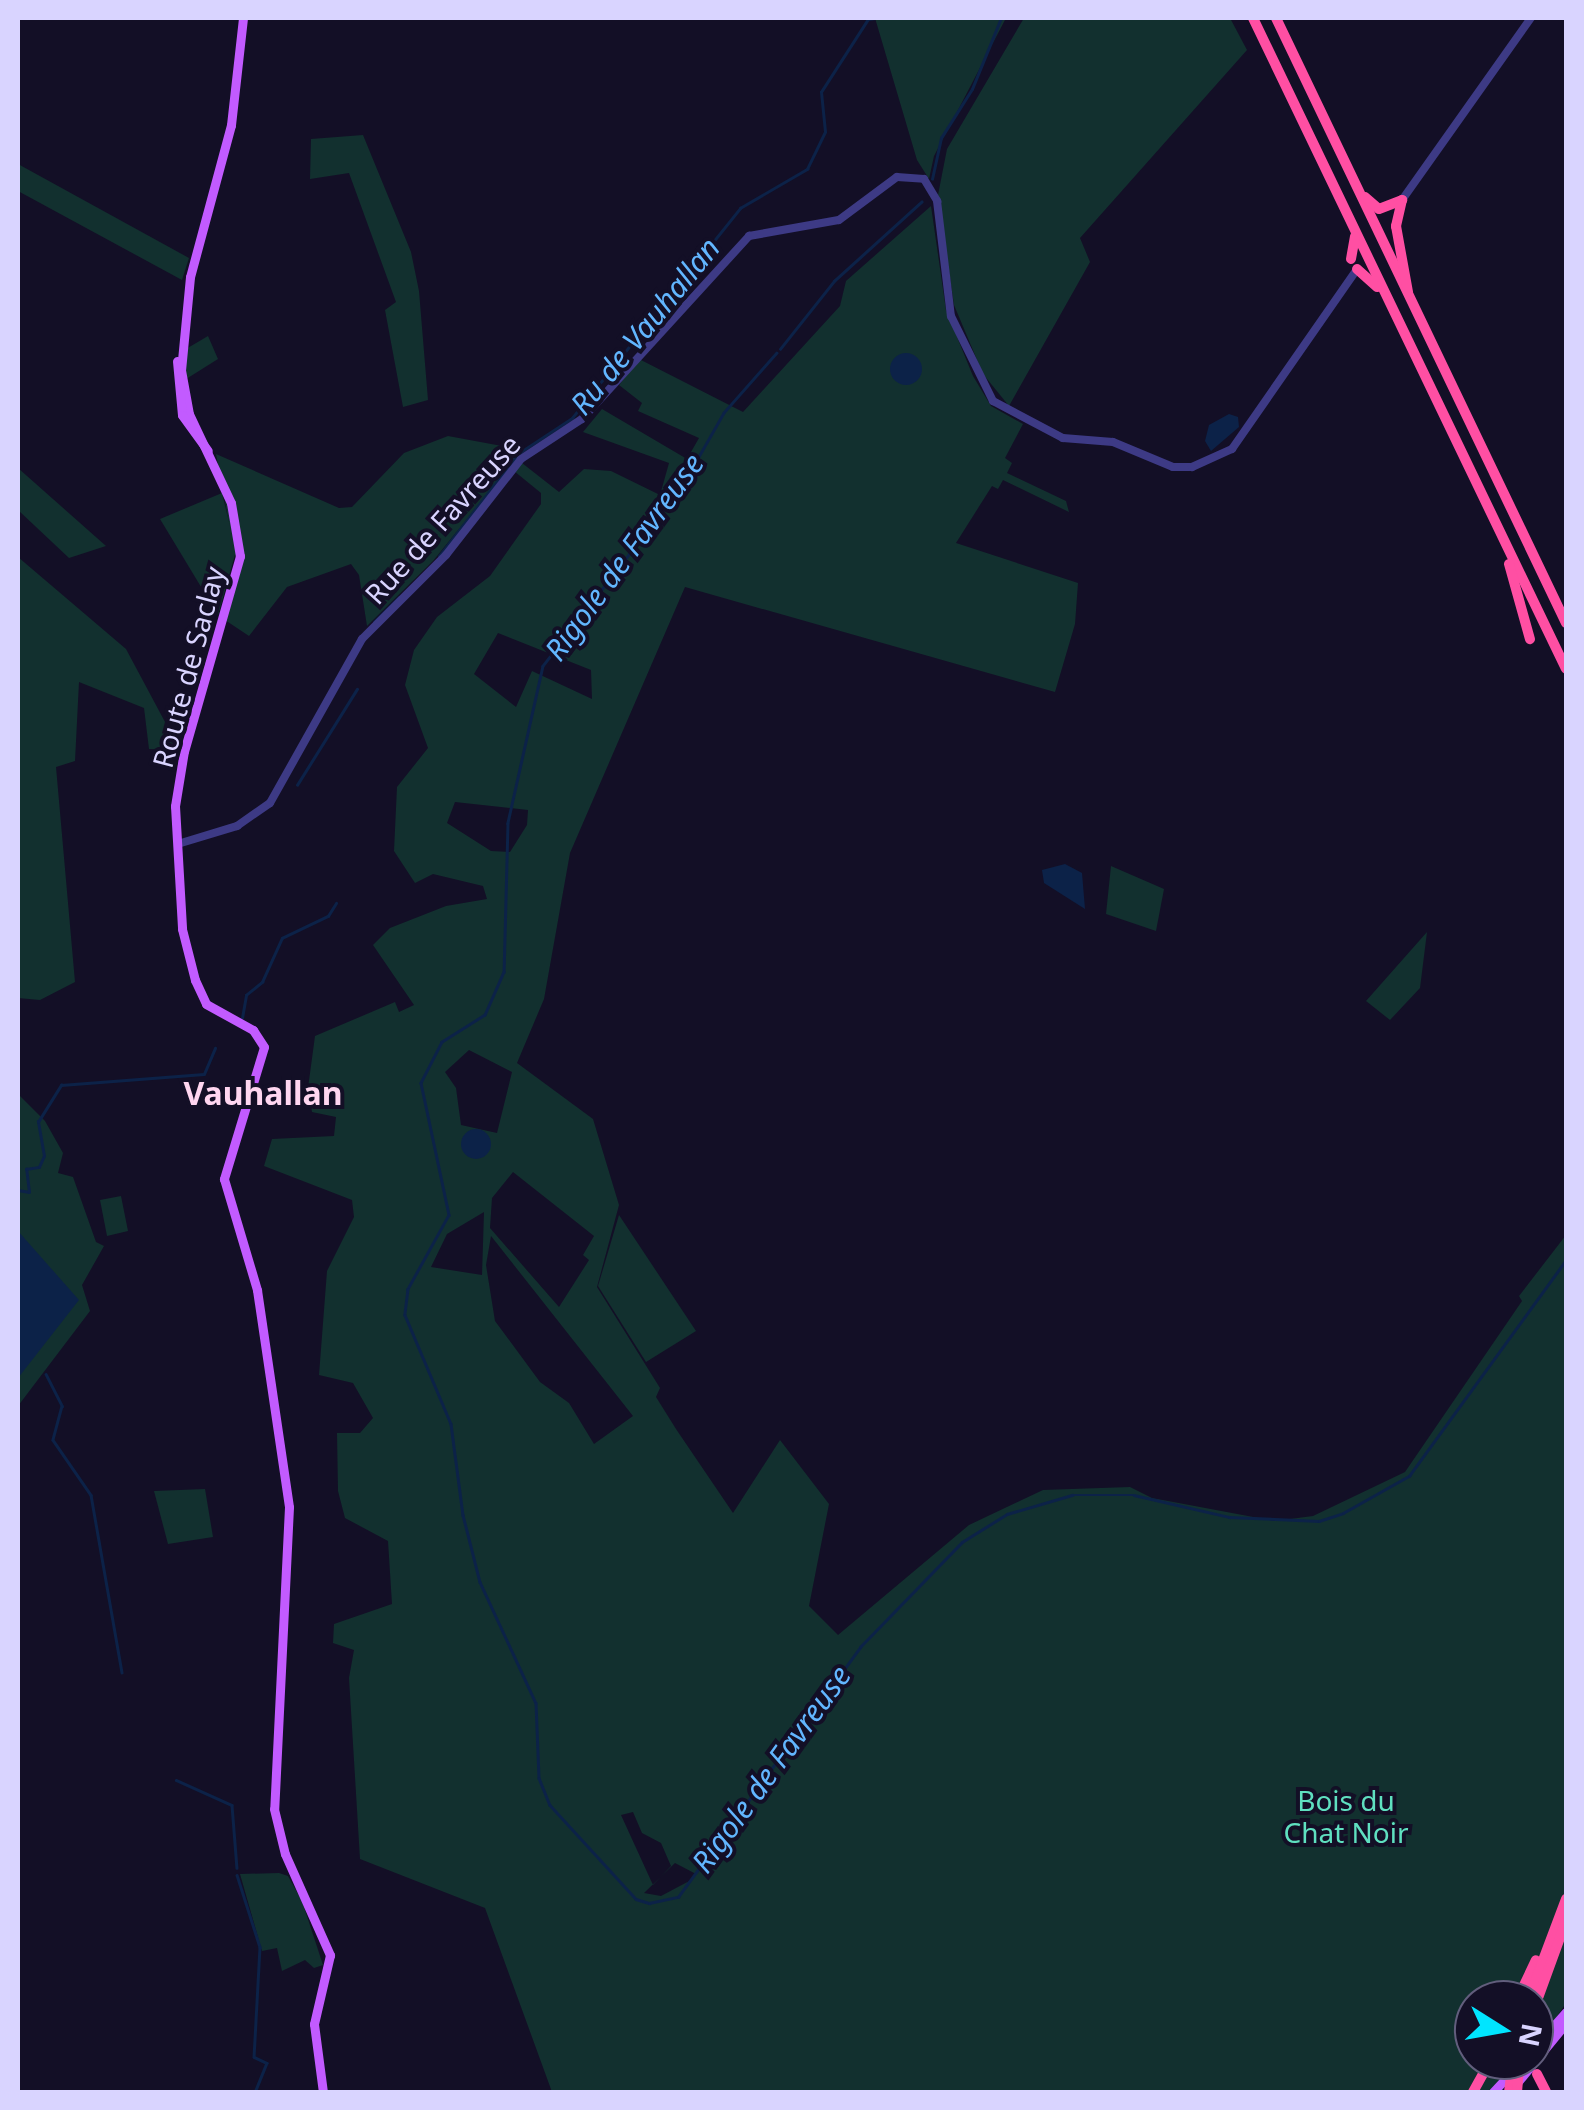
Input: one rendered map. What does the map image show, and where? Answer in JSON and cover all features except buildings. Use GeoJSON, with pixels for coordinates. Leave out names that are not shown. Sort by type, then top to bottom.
{"type":"FeatureCollection","features":[{"type":"Feature","properties":{"kind":"highway"},"geometry":{"type":"LineString","coordinates":[[1253,18],[1566,669]]}},
{"type":"Feature","properties":{"kind":"highway"},"geometry":{"type":"LineString","coordinates":[[1276,18],[1566,623]]}},
{"type":"Feature","properties":{"kind":"highway"},"geometry":{"type":"LineString","coordinates":[[1357,186],[1380,209],[1402,200]]}},
{"type":"Feature","properties":{"kind":"highway"},"geometry":{"type":"LineString","coordinates":[[1402,200],[1396,226],[1408,293]]}},
{"type":"Feature","properties":{"kind":"highway"},"geometry":{"type":"LineString","coordinates":[[1356,230],[1354,264],[1386,294]]}},
{"type":"Feature","properties":{"kind":"highway"},"geometry":{"type":"LineString","coordinates":[[1507,548],[1530,639]]}},
{"type":"Feature","properties":{"kind":"highway"},"geometry":{"type":"LineString","coordinates":[[1536,1980],[1566,1899]]}},
{"type":"Feature","properties":{"kind":"highway"},"geometry":{"type":"LineString","coordinates":[[1544,1980],[1566,1920]]}},
{"type":"Feature","properties":{"kind":"highway"},"geometry":{"type":"LineString","coordinates":[[1529,1980],[1555,1930]]}},
{"type":"Feature","properties":{"kind":"main road","name":"Route de Saclay"},"geometry":{"type":"LineString","coordinates":[[243,18],[230,124],[194,258],[182,345],[184,400],[210,452],[236,521],[240,556],[184,751],[175,806],[181,843],[182,929],[195,980],[206,1004],[263,1042],[258,1083],[224,1179],[257,1290],[289,1507],[274,1809],[330,1958],[314,2024],[323,2092]]}},
{"type":"Feature","properties":{"kind":"street"},"geometry":{"type":"LineString","coordinates":[[1402,200],[1531,18]]}},
{"type":"Feature","properties":{"kind":"street","name":"Rue de Favreuse"},"geometry":{"type":"LineString","coordinates":[[181,843],[237,826],[270,802],[362,639],[446,556],[521,459],[582,419],[719,264],[749,236],[839,220],[889,181],[924,179],[935,194],[952,316],[982,386],[1012,414],[1070,440],[1113,442],[1172,466],[1220,457],[1258,418],[1354,264]]}},
{"type":"Feature","properties":{"kind":"green space"},"geometry":{"type":"Polygon","coordinates":[[[875,18],[1006,18],[934,156],[929,179],[917,160],[875,18]]]}},
{"type":"Feature","properties":{"kind":"green space"},"geometry":{"type":"Polygon","coordinates":[[[1024,18],[1230,18],[1247,50],[1080,238],[1090,262],[1009,406],[983,374],[954,305],[938,195],[947,149],[1024,18]]]}},
{"type":"Feature","properties":{"kind":"green space"},"geometry":{"type":"Polygon","coordinates":[[[363,135],[411,252],[419,291],[428,400],[403,407],[385,310],[396,302],[349,173],[310,179],[311,139],[363,135]]]}},
{"type":"Feature","properties":{"kind":"green space"},"geometry":{"type":"Polygon","coordinates":[[[18,164],[189,258],[182,280],[18,191],[18,164]]]}},
{"type":"Feature","properties":{"kind":"green space","name":"Bois du Chat Noir"},"geometry":{"type":"Polygon","coordinates":[[[931,206],[946,310],[973,376],[991,406],[1023,424],[1005,458],[1012,463],[1007,473],[1066,501],[1069,512],[1003,480],[998,489],[992,486],[956,543],[1078,583],[1075,624],[1055,692],[685,587],[570,853],[544,999],[517,1063],[593,1119],[619,1205],[597,1287],[660,1388],[656,1397],[733,1513],[780,1440],[829,1504],[809,1606],[838,1635],[969,1525],[1043,1490],[1130,1487],[1152,1498],[1274,1521],[1313,1516],[1405,1472],[1522,1301],[1519,1296],[1566,1235],[1566,2003],[1554,2021],[1554,1980],[1454,1980],[1454,2080],[1506,2080],[1502,2092],[552,2092],[485,1908],[360,1859],[349,1678],[354,1650],[333,1643],[334,1624],[392,1604],[388,1541],[345,1518],[338,1491],[337,1433],[360,1433],[373,1418],[353,1383],[319,1375],[327,1271],[354,1217],[352,1200],[264,1166],[272,1139],[334,1136],[336,1117],[312,1112],[308,1088],[315,1036],[395,1002],[399,1012],[414,1005],[373,945],[390,928],[446,906],[487,899],[483,886],[433,874],[415,883],[394,851],[397,787],[428,748],[405,685],[414,650],[437,617],[490,576],[541,504],[541,493],[514,471],[522,463],[559,492],[584,469],[611,471],[660,495],[669,463],[583,432],[602,409],[687,459],[699,438],[638,411],[642,403],[619,385],[639,359],[743,412],[840,306],[846,281],[931,206]],[[498,633],[474,674],[516,707],[532,671],[592,699],[591,670],[498,633]],[[455,802],[447,823],[491,851],[510,852],[527,825],[528,810],[455,802]],[[469,1050],[445,1072],[456,1088],[461,1125],[497,1133],[512,1072],[469,1050]],[[513,1172],[492,1198],[490,1228],[559,1307],[589,1260],[583,1255],[594,1236],[513,1172]],[[484,1212],[447,1234],[431,1267],[482,1275],[484,1212]],[[491,1236],[486,1265],[495,1321],[540,1382],[569,1403],[594,1444],[633,1416],[491,1236]],[[633,1812],[621,1815],[653,1885],[644,1893],[661,1896],[693,1879],[696,1874],[675,1863],[661,1876],[671,1866],[661,1843],[642,1833],[633,1812]]]}},
{"type":"Feature","properties":{"kind":"green space"},"geometry":{"type":"Polygon","coordinates":[[[208,336],[218,359],[183,381],[186,349],[208,336]]]}},
{"type":"Feature","properties":{"kind":"green space"},"geometry":{"type":"Polygon","coordinates":[[[448,436],[523,450],[433,561],[367,626],[359,575],[351,564],[287,587],[249,636],[225,620],[238,570],[216,454],[339,508],[352,507],[404,453],[448,436]]]}},
{"type":"Feature","properties":{"kind":"green space"},"geometry":{"type":"Polygon","coordinates":[[[18,468],[106,546],[69,558],[18,510],[18,468]]]}},
{"type":"Feature","properties":{"kind":"green space"},"geometry":{"type":"Polygon","coordinates":[[[222,493],[236,551],[218,615],[160,519],[222,493]]]}},
{"type":"Feature","properties":{"kind":"green space"},"geometry":{"type":"Polygon","coordinates":[[[18,557],[126,649],[180,750],[149,749],[144,708],[79,682],[75,761],[56,767],[75,982],[40,1000],[18,998],[18,557]]]}},
{"type":"Feature","properties":{"kind":"green space"},"geometry":{"type":"Polygon","coordinates":[[[1111,866],[1164,889],[1156,931],[1106,914],[1111,866]]]}},
{"type":"Feature","properties":{"kind":"green space"},"geometry":{"type":"Polygon","coordinates":[[[1427,932],[1420,988],[1390,1020],[1366,1001],[1427,932]]]}},
{"type":"Feature","properties":{"kind":"green space"},"geometry":{"type":"Polygon","coordinates":[[[18,1094],[45,1121],[63,1153],[58,1173],[73,1177],[96,1242],[104,1246],[82,1285],[90,1311],[18,1406],[18,1094]]]}},
{"type":"Feature","properties":{"kind":"green space"},"geometry":{"type":"Polygon","coordinates":[[[121,1196],[128,1231],[107,1236],[100,1200],[121,1196]]]}},
{"type":"Feature","properties":{"kind":"green space"},"geometry":{"type":"Polygon","coordinates":[[[619,1215],[696,1331],[646,1362],[598,1286],[619,1215]]]}},
{"type":"Feature","properties":{"kind":"green space"},"geometry":{"type":"Polygon","coordinates":[[[205,1489],[213,1537],[168,1544],[154,1491],[205,1489]]]}},
{"type":"Feature","properties":{"kind":"green space"},"geometry":{"type":"Polygon","coordinates":[[[240,1874],[288,1876],[302,1901],[323,1965],[314,1968],[305,1960],[282,1971],[277,1948],[262,1951],[240,1874]]]}},
{"type":"Feature","properties":{"kind":"water"},"geometry":{"type":"Polygon","coordinates":[[[906,353],[917,358],[922,369],[917,380],[906,385],[895,380],[890,369],[895,358],[906,353]]]}},
{"type":"Feature","properties":{"kind":"water"},"geometry":{"type":"Polygon","coordinates":[[[1229,414],[1238,417],[1239,427],[1211,451],[1205,441],[1209,425],[1229,414]]]}},
{"type":"Feature","properties":{"kind":"water"},"geometry":{"type":"Polygon","coordinates":[[[1065,864],[1082,873],[1085,909],[1044,883],[1042,870],[1065,864]]]}},
{"type":"Feature","properties":{"kind":"water"},"geometry":{"type":"Polygon","coordinates":[[[476,1129],[486,1134],[491,1144],[486,1154],[476,1159],[466,1154],[461,1144],[466,1134],[476,1129]]]}},
{"type":"Feature","properties":{"kind":"water"},"geometry":{"type":"Polygon","coordinates":[[[18,1231],[79,1300],[18,1378],[18,1231]]]}},
{"type":"Feature","properties":{"kind":"waterway","name":"Ru de Vauhallan"},"geometry":{"type":"LineString","coordinates":[[439,556],[519,453],[572,418],[740,208],[807,169],[825,132],[821,92],[868,19],[875,18]]}},
{"type":"Feature","properties":{"kind":"waterway","name":"Rigole de Favreuse"},"geometry":{"type":"LineString","coordinates":[[932,179],[941,138],[972,89],[1001,18]]}},
{"type":"Feature","properties":{"kind":"waterway","name":"Rigole de Favreuse"},"geometry":{"type":"LineString","coordinates":[[780,349],[834,281],[921,202]]}},
{"type":"Feature","properties":{"kind":"waterway","name":"Rigole de Favreuse"},"geometry":{"type":"LineString","coordinates":[[777,353],[724,413],[683,485],[543,666],[508,823],[504,972],[485,1015],[442,1042],[421,1083],[449,1215],[408,1289],[405,1315],[451,1424],[463,1515],[480,1582],[536,1703],[539,1778],[550,1805],[636,1899],[649,1903],[678,1897],[860,1647],[962,1542],[1007,1514],[1072,1495],[1134,1495],[1229,1517],[1319,1521],[1343,1513],[1409,1476],[1566,1260]]}},
{"type":"Feature","properties":{"kind":"waterway","name":"Ru de Vauhallan"},"geometry":{"type":"LineString","coordinates":[[374,622],[399,597]]}},
{"type":"Feature","properties":{"kind":"waterway","name":"Ru de Vauhallan"},"geometry":{"type":"LineString","coordinates":[[297,785],[357,689]]}},
{"type":"Feature","properties":{"kind":"waterway","name":"Ru de Vauhallan"},"geometry":{"type":"LineString","coordinates":[[242,1018],[246,995],[262,982],[282,938],[328,916],[336,903]]}},
{"type":"Feature","properties":{"kind":"waterway","name":"Ru de Vauhallan"},"geometry":{"type":"LineString","coordinates":[[18,1190],[29,1192],[26,1169],[39,1167],[44,1156],[38,1122],[61,1085],[204,1074],[215,1048]]}},
{"type":"Feature","properties":{"kind":"waterway","name":"Ru de Vauhallan"},"geometry":{"type":"LineString","coordinates":[[18,1198],[18,1208]]}},
{"type":"Feature","properties":{"kind":"waterway","name":"Ru de Vauhallan"},"geometry":{"type":"LineString","coordinates":[[46,1374],[62,1406],[53,1440],[91,1495],[122,1672]]}},
{"type":"Feature","properties":{"kind":"waterway","name":"Ru de Vauhallan"},"geometry":{"type":"LineString","coordinates":[[176,1780],[232,1805],[237,1868]]}},
{"type":"Feature","properties":{"kind":"waterway","name":"Ru de Vauhallan"},"geometry":{"type":"LineString","coordinates":[[237,1875],[260,1947],[254,2057],[267,2063],[255,2092]]}},
{"type":"Feature","properties":{"kind":"district","name":"Vauhallan"},"geometry":{"type":"Point","coordinates":[263,1093]}}]}
